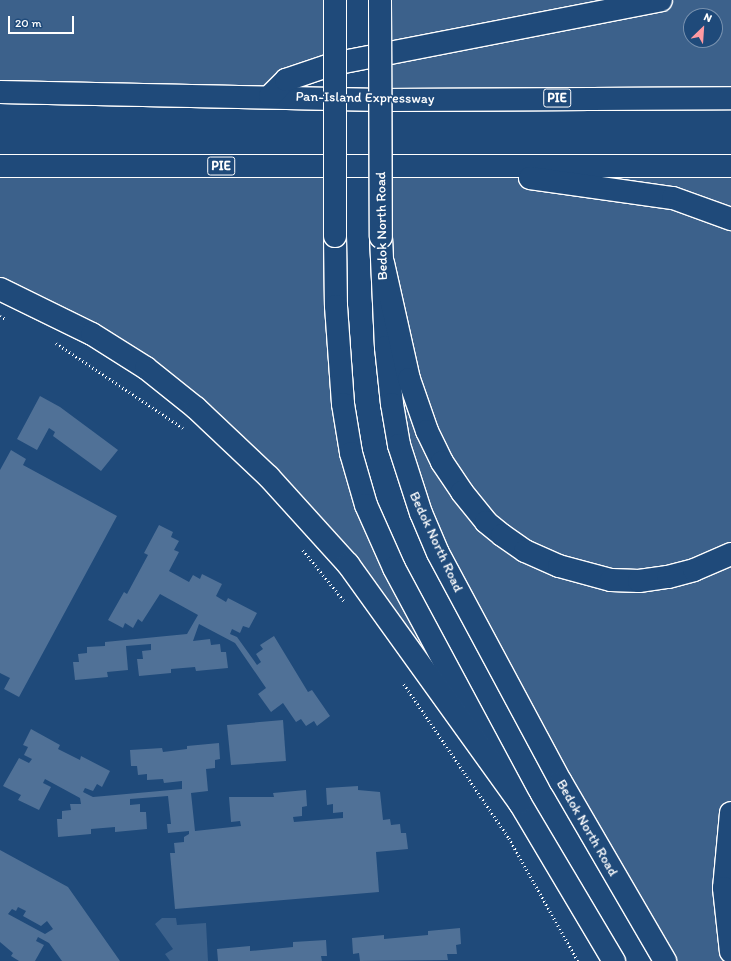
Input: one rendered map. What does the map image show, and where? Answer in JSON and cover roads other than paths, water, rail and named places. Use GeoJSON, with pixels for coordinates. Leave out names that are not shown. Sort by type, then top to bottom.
{"type":"FeatureCollection","features":[{"type":"Feature","properties":{"kind":"main road"},"geometry":{"type":"LineString","coordinates":[[335,0],[336,314],[343,404],[351,453],[366,505],[394,568],[520,803],[614,961]]}},
{"type":"Feature","properties":{"kind":"main road","name":"Bedok North Road"},"geometry":{"type":"LineString","coordinates":[[380,0],[382,262],[386,347],[392,404],[399,444],[421,513],[438,553],[561,782],[665,961]]}},
{"type":"Feature","properties":{"kind":"main road"},"geometry":{"type":"LineString","coordinates":[[270,96],[286,80],[333,64],[661,0]]}},
{"type":"Feature","properties":{"kind":"main road","name":"Pan-Island Expressway"},"geometry":{"type":"LineString","coordinates":[[0,92],[270,96],[382,100],[731,98]]}},
{"type":"Feature","properties":{"kind":"main road","name":"PIE"},"geometry":{"type":"LineString","coordinates":[[0,166],[731,166]]}},
{"type":"Feature","properties":{"kind":"main road"},"geometry":{"type":"LineString","coordinates":[[442,166],[661,195],[690,202],[731,219]]}},
{"type":"Feature","properties":{"kind":"main road"},"geometry":{"type":"LineString","coordinates":[[382,262],[409,380],[427,431],[455,482],[491,526],[532,554],[572,570],[612,580],[639,581],[668,577],[694,570],[731,554]]}},
{"type":"Feature","properties":{"kind":"main road"},"geometry":{"type":"LineString","coordinates":[[0,289],[87,331],[140,364],[196,408],[269,477],[348,564],[520,803]]}},
{"type":"Feature","properties":{"kind":"main road"},"geometry":{"type":"LineString","coordinates":[[731,813],[724,888],[731,952]]}}]}
